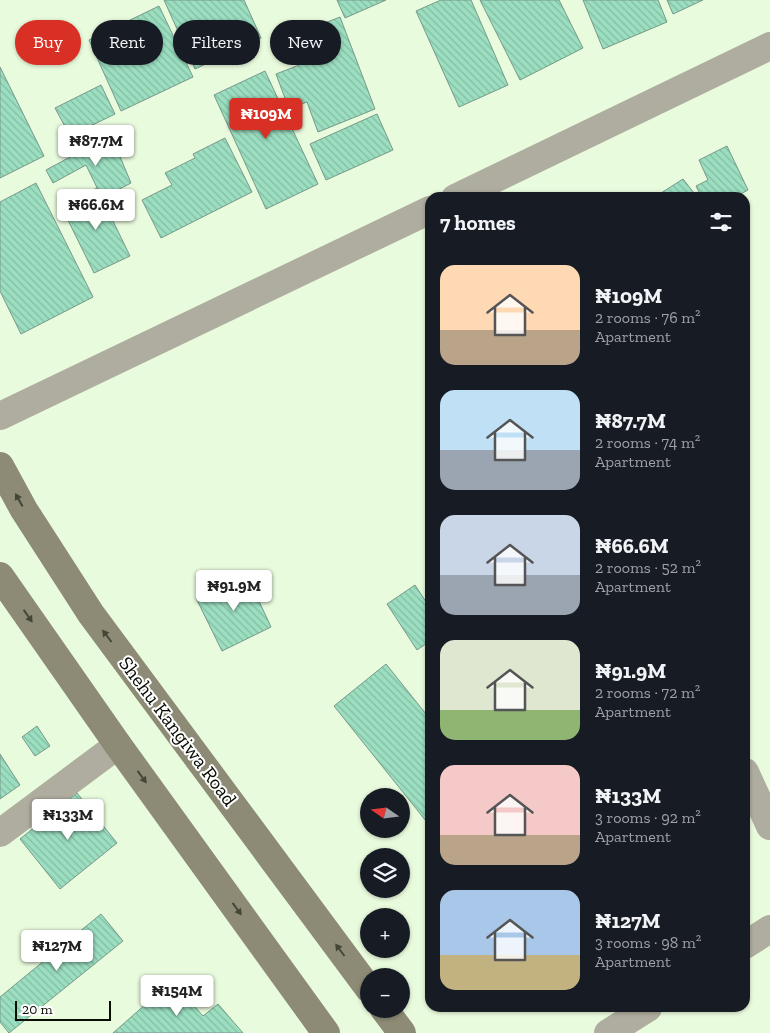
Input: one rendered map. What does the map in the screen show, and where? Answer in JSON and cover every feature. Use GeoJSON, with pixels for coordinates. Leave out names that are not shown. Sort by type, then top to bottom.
{"type":"FeatureCollection","features":[{"type":"Feature","properties":{"kind":"main road","name":"Shehu Kangiwa Road"},"geometry":{"type":"LineString","coordinates":[[0,466],[24,510],[91,614],[360,977]]}},
{"type":"Feature","properties":{"kind":"main road"},"geometry":{"type":"LineString","coordinates":[[2,582],[326,1033]]}},
{"type":"Feature","properties":{"kind":"main road"},"geometry":{"type":"LineString","coordinates":[[391,1018],[402,1033]]}},
{"type":"Feature","properties":{"kind":"street"},"geometry":{"type":"LineString","coordinates":[[475,192],[770,46]]}},
{"type":"Feature","properties":{"kind":"street"},"geometry":{"type":"LineString","coordinates":[[0,416],[425,212]]}},
{"type":"Feature","properties":{"kind":"street"},"geometry":{"type":"LineString","coordinates":[[0,833],[118,745]]}},
{"type":"Feature","properties":{"kind":"street"},"geometry":{"type":"LineString","coordinates":[[750,783],[770,826]]}},
{"type":"Feature","properties":{"kind":"street"},"geometry":{"type":"LineString","coordinates":[[750,942],[770,929]]}},
{"type":"Feature","properties":{"kind":"street"},"geometry":{"type":"LineString","coordinates":[[608,1033],[642,1012]]}},
{"type":"Feature","properties":{"kind":"building"},"geometry":{"type":"Polygon","coordinates":[[[164,0],[244,0],[253,20],[173,20],[164,0]]]}},
{"type":"Feature","properties":{"kind":"building"},"geometry":{"type":"Polygon","coordinates":[[[337,0],[386,0],[345,18],[337,0]]]}},
{"type":"Feature","properties":{"kind":"building"},"geometry":{"type":"Polygon","coordinates":[[[441,0],[471,0],[508,85],[459,107],[416,11],[441,0]]]}},
{"type":"Feature","properties":{"kind":"building"},"geometry":{"type":"Polygon","coordinates":[[[480,0],[559,0],[583,48],[520,80],[480,0]]]}},
{"type":"Feature","properties":{"kind":"building"},"geometry":{"type":"Polygon","coordinates":[[[583,0],[658,0],[667,22],[603,49],[583,0]]]}},
{"type":"Feature","properties":{"kind":"building"},"geometry":{"type":"Polygon","coordinates":[[[667,0],[703,0],[673,14],[667,0]]]}},
{"type":"Feature","properties":{"kind":"building"},"geometry":{"type":"Polygon","coordinates":[[[159,6],[173,35],[173,65],[187,65],[193,77],[121,111],[100,65],[163,65],[163,20],[130,20],[159,6]]]}},
{"type":"Feature","properties":{"kind":"building"},"geometry":{"type":"Polygon","coordinates":[[[340,17],[375,109],[318,132],[307,102],[289,109],[276,74],[299,65],[341,65],[341,20],[332,20],[340,17]]]}},
{"type":"Feature","properties":{"kind":"building"},"geometry":{"type":"Polygon","coordinates":[[[193,65],[204,65],[195,69],[193,65]]]}},
{"type":"Feature","properties":{"kind":"building"},"geometry":{"type":"Polygon","coordinates":[[[0,67],[44,156],[0,178],[0,67]]]}},
{"type":"Feature","properties":{"kind":"building"},"geometry":{"type":"Polygon","coordinates":[[[265,71],[318,184],[266,209],[214,95],[265,71]]]}},
{"type":"Feature","properties":{"kind":"building"},"geometry":{"type":"Polygon","coordinates":[[[101,85],[115,114],[70,136],[55,108],[101,85]]]}},
{"type":"Feature","properties":{"kind":"building"},"geometry":{"type":"Polygon","coordinates":[[[377,114],[393,150],[326,180],[310,144],[377,114]]]}},
{"type":"Feature","properties":{"kind":"building"},"geometry":{"type":"Polygon","coordinates":[[[111,135],[131,183],[102,198],[86,165],[53,183],[46,170],[111,135]]]}},
{"type":"Feature","properties":{"kind":"building"},"geometry":{"type":"Polygon","coordinates":[[[225,138],[252,192],[161,238],[142,200],[172,185],[165,173],[195,158],[193,154],[225,138]]]}},
{"type":"Feature","properties":{"kind":"building"},"geometry":{"type":"Polygon","coordinates":[[[727,146],[748,190],[744,192],[699,192],[696,186],[708,180],[699,160],[727,146]]]}},
{"type":"Feature","properties":{"kind":"building"},"geometry":{"type":"Polygon","coordinates":[[[683,179],[693,192],[663,192],[683,179]]]}},
{"type":"Feature","properties":{"kind":"building"},"geometry":{"type":"Polygon","coordinates":[[[36,183],[93,297],[21,334],[0,291],[0,202],[36,183]]]}},
{"type":"Feature","properties":{"kind":"building"},"geometry":{"type":"Polygon","coordinates":[[[97,188],[130,256],[94,273],[61,206],[97,188]]]}},
{"type":"Feature","properties":{"kind":"building"},"geometry":{"type":"Polygon","coordinates":[[[246,573],[271,627],[222,651],[196,598],[246,573]]]}},
{"type":"Feature","properties":{"kind":"building"},"geometry":{"type":"Polygon","coordinates":[[[415,585],[425,600],[425,644],[417,650],[387,604],[415,585]]]}},
{"type":"Feature","properties":{"kind":"building"},"geometry":{"type":"Polygon","coordinates":[[[386,664],[425,713],[425,820],[410,801],[410,788],[400,788],[334,706],[386,664]]]}},
{"type":"Feature","properties":{"kind":"building"},"geometry":{"type":"Polygon","coordinates":[[[37,726],[50,746],[35,756],[22,737],[37,726]]]}},
{"type":"Feature","properties":{"kind":"building"},"geometry":{"type":"Polygon","coordinates":[[[0,754],[20,785],[0,799],[0,754]]]}},
{"type":"Feature","properties":{"kind":"building"},"geometry":{"type":"Polygon","coordinates":[[[77,793],[117,843],[60,889],[20,839],[77,793]]]}},
{"type":"Feature","properties":{"kind":"building"},"geometry":{"type":"Polygon","coordinates":[[[101,914],[123,941],[9,1033],[0,1022],[0,997],[101,914]]]}},
{"type":"Feature","properties":{"kind":"building"},"geometry":{"type":"Polygon","coordinates":[[[172,981],[203,1016],[218,1004],[243,1033],[113,1033],[172,981]]]}}]}
